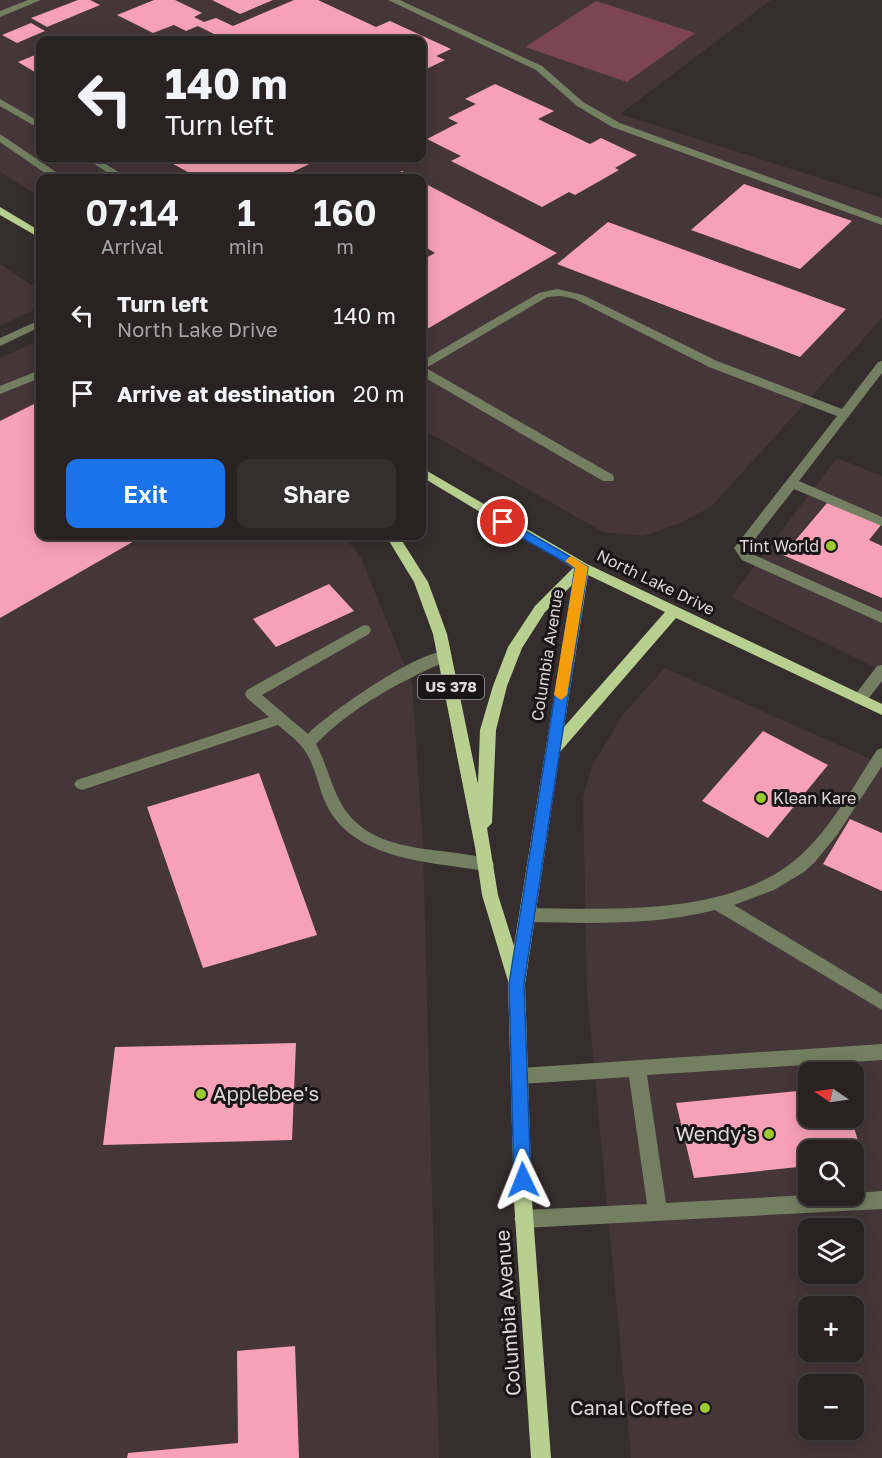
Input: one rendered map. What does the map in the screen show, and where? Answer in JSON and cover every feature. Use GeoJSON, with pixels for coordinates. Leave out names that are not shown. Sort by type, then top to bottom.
{"type":"FeatureCollection","features":[{"type":"Feature","properties":{"kind":"main road"},"geometry":{"type":"LineString","coordinates":[[0,210],[36,232]]}},
{"type":"Feature","properties":{"kind":"main road","name":"North Lake Drive"},"geometry":{"type":"LineString","coordinates":[[426,474],[582,567],[882,710]]}},
{"type":"Feature","properties":{"kind":"main road","name":"Columbia Avenue"},"geometry":{"type":"LineString","coordinates":[[395,540],[421,582],[440,634],[483,847],[490,895],[516,984]]}},
{"type":"Feature","properties":{"kind":"main road","name":"Columbia Avenue"},"geometry":{"type":"LineString","coordinates":[[541,1458],[524,1219],[516,984],[582,567]]}},
{"type":"Feature","properties":{"kind":"main road","name":"Columbia Avenue"},"geometry":{"type":"LineString","coordinates":[[483,847],[488,730],[500,686],[515,647],[540,609],[582,567]]}},
{"type":"Feature","properties":{"kind":"main road"},"geometry":{"type":"LineString","coordinates":[[552,751],[674,611]]}},
{"type":"Feature","properties":{"kind":"street"},"geometry":{"type":"LineString","coordinates":[[0,14],[36,0]]}},
{"type":"Feature","properties":{"kind":"street"},"geometry":{"type":"LineString","coordinates":[[393,0],[538,68],[580,104],[616,125],[882,222]]}},
{"type":"Feature","properties":{"kind":"street"},"geometry":{"type":"LineString","coordinates":[[0,102],[36,124]]}},
{"type":"Feature","properties":{"kind":"street"},"geometry":{"type":"LineString","coordinates":[[0,138],[52,174]]}},
{"type":"Feature","properties":{"kind":"street"},"geometry":{"type":"LineString","coordinates":[[97,162],[116,174]]}},
{"type":"Feature","properties":{"kind":"street"},"geometry":{"type":"LineString","coordinates":[[426,364],[543,294],[566,293],[579,297],[713,364],[844,414]]}},
{"type":"Feature","properties":{"kind":"street"},"geometry":{"type":"LineString","coordinates":[[0,342],[36,325]]}},
{"type":"Feature","properties":{"kind":"street"},"geometry":{"type":"LineString","coordinates":[[882,365],[741,548],[747,557],[882,618]]}},
{"type":"Feature","properties":{"kind":"street"},"geometry":{"type":"LineString","coordinates":[[426,373],[608,478]]}},
{"type":"Feature","properties":{"kind":"street"},"geometry":{"type":"LineString","coordinates":[[0,390],[36,376]]}},
{"type":"Feature","properties":{"kind":"street"},"geometry":{"type":"LineString","coordinates":[[790,483],[882,522]]}},
{"type":"Feature","properties":{"kind":"street"},"geometry":{"type":"LineString","coordinates":[[364,630],[252,694],[308,743],[344,822],[354,831],[379,842],[404,849],[486,865]]}},
{"type":"Feature","properties":{"kind":"street"},"geometry":{"type":"LineString","coordinates":[[308,743],[321,728],[332,720],[402,677],[444,656]]}},
{"type":"Feature","properties":{"kind":"street"},"geometry":{"type":"LineString","coordinates":[[860,699],[882,670]]}},
{"type":"Feature","properties":{"kind":"street"},"geometry":{"type":"LineString","coordinates":[[82,784],[280,719]]}},
{"type":"Feature","properties":{"kind":"street"},"geometry":{"type":"LineString","coordinates":[[527,915],[663,913],[719,904],[769,883],[799,867],[827,835],[882,754]]}},
{"type":"Feature","properties":{"kind":"street"},"geometry":{"type":"LineString","coordinates":[[719,904],[882,1003]]}},
{"type":"Feature","properties":{"kind":"street"},"geometry":{"type":"LineString","coordinates":[[520,1076],[882,1052]]}},
{"type":"Feature","properties":{"kind":"street"},"geometry":{"type":"LineString","coordinates":[[637,1069],[658,1213]]}},
{"type":"Feature","properties":{"kind":"street"},"geometry":{"type":"LineString","coordinates":[[524,1219],[882,1200]]}},
{"type":"Feature","properties":{"kind":"shaded area"},"geometry":{"type":"Polygon","coordinates":[[[0,0],[771,0],[620,114],[882,198],[882,318],[711,507],[678,524],[644,536],[603,532],[426,431],[426,174],[36,174],[36,194],[0,172],[0,0]]]}},
{"type":"Feature","properties":{"kind":"shaded area"},"geometry":{"type":"Polygon","coordinates":[[[596,1],[695,33],[627,82],[525,47],[596,1]]]}},
{"type":"Feature","properties":{"kind":"shaded area"},"geometry":{"type":"Polygon","coordinates":[[[0,264],[36,288],[36,304],[32,311],[0,326],[0,264]]]}},
{"type":"Feature","properties":{"kind":"shaded area"},"geometry":{"type":"Polygon","coordinates":[[[36,342],[36,540],[347,540],[361,558],[412,683],[423,845],[439,1458],[0,1458],[0,358],[36,342]]]}},
{"type":"Feature","properties":{"kind":"shaded area"},"geometry":{"type":"Polygon","coordinates":[[[837,458],[882,476],[882,671],[731,597],[837,458]]]}},
{"type":"Feature","properties":{"kind":"shaded area"},"geometry":{"type":"Polygon","coordinates":[[[665,668],[882,764],[882,1458],[631,1458],[587,993],[583,799],[591,768],[624,713],[665,668]]]}},
{"type":"Feature","properties":{"kind":"building"},"geometry":{"type":"Polygon","coordinates":[[[78,0],[90,0],[100,5],[47,27],[31,18],[78,0]]]}},
{"type":"Feature","properties":{"kind":"building"},"geometry":{"type":"Polygon","coordinates":[[[154,0],[175,0],[202,13],[194,17],[204,22],[216,18],[233,26],[294,0],[318,0],[376,27],[390,21],[423,36],[218,36],[198,26],[186,31],[174,25],[153,33],[117,15],[154,0]]]}},
{"type":"Feature","properties":{"kind":"building"},"geometry":{"type":"Polygon","coordinates":[[[212,0],[273,0],[240,14],[212,0]]]}},
{"type":"Feature","properties":{"kind":"building"},"geometry":{"type":"Polygon","coordinates":[[[31,23],[45,31],[17,43],[2,35],[31,23]]]}},
{"type":"Feature","properties":{"kind":"building"},"geometry":{"type":"Polygon","coordinates":[[[426,38],[451,49],[436,56],[445,60],[426,69],[426,38]]]}},
{"type":"Feature","properties":{"kind":"building"},"geometry":{"type":"Polygon","coordinates":[[[36,55],[36,73],[18,62],[36,55]]]}},
{"type":"Feature","properties":{"kind":"building"},"geometry":{"type":"Polygon","coordinates":[[[495,84],[554,111],[538,119],[590,144],[601,138],[637,155],[615,168],[619,170],[575,195],[569,192],[542,207],[451,161],[461,156],[427,139],[458,123],[448,118],[476,104],[465,99],[495,84]]]}},
{"type":"Feature","properties":{"kind":"building"},"geometry":{"type":"Polygon","coordinates":[[[169,162],[314,162],[288,174],[192,174],[169,162]]]}},
{"type":"Feature","properties":{"kind":"building"},"geometry":{"type":"Polygon","coordinates":[[[426,184],[557,253],[426,330],[426,258],[435,253],[426,247],[426,184]]]}},
{"type":"Feature","properties":{"kind":"building"},"geometry":{"type":"Polygon","coordinates":[[[744,184],[852,221],[800,269],[691,230],[744,184]]]}},
{"type":"Feature","properties":{"kind":"building"},"geometry":{"type":"Polygon","coordinates":[[[608,222],[846,309],[800,357],[557,264],[608,222]]]}},
{"type":"Feature","properties":{"kind":"building"},"geometry":{"type":"Polygon","coordinates":[[[36,403],[36,540],[136,540],[0,618],[0,421],[36,403]]]}},
{"type":"Feature","properties":{"kind":"building"},"geometry":{"type":"Polygon","coordinates":[[[827,503],[881,525],[869,540],[882,546],[882,598],[783,555],[827,503]]]}},
{"type":"Feature","properties":{"kind":"building"},"geometry":{"type":"Polygon","coordinates":[[[329,584],[354,611],[276,647],[253,619],[329,584]]]}},
{"type":"Feature","properties":{"kind":"building"},"geometry":{"type":"Polygon","coordinates":[[[763,731],[828,765],[768,838],[702,801],[763,731]]]}},
{"type":"Feature","properties":{"kind":"building"},"geometry":{"type":"Polygon","coordinates":[[[259,773],[317,935],[203,968],[147,807],[259,773]]]}},
{"type":"Feature","properties":{"kind":"building"},"geometry":{"type":"Polygon","coordinates":[[[850,819],[882,833],[882,891],[823,864],[850,819]]]}},
{"type":"Feature","properties":{"kind":"building","name":"Applebee's"},"geometry":{"type":"Polygon","coordinates":[[[296,1043],[292,1140],[103,1145],[115,1047],[296,1043]]]}},
{"type":"Feature","properties":{"kind":"building","name":"Wendy's"},"geometry":{"type":"Polygon","coordinates":[[[798,1091],[798,1128],[854,1128],[858,1140],[798,1140],[798,1167],[694,1178],[676,1103],[798,1091]]]}},
{"type":"Feature","properties":{"kind":"building"},"geometry":{"type":"Polygon","coordinates":[[[295,1346],[299,1458],[127,1458],[128,1453],[238,1443],[237,1351],[295,1346]]]}},
{"type":"Feature","properties":{"kind":"slow traffic"},"geometry":{"type":"LineString","coordinates":[[561,695],[582,567],[571,561]]}},
{"type":"Feature","properties":{"kind":"place","name":"Tint World"},"geometry":{"type":"Point","coordinates":[831,546]}},
{"type":"Feature","properties":{"kind":"place","name":"Klean Kare"},"geometry":{"type":"Point","coordinates":[761,798]}},
{"type":"Feature","properties":{"kind":"place","name":"Applebee's"},"geometry":{"type":"Point","coordinates":[201,1094]}},
{"type":"Feature","properties":{"kind":"place","name":"Wendy's"},"geometry":{"type":"Point","coordinates":[769,1134]}},
{"type":"Feature","properties":{"kind":"place","name":"Canal Coffee"},"geometry":{"type":"Point","coordinates":[705,1408]}},
{"type":"Feature","properties":{"kind":"route"},"geometry":{"type":"LineString","coordinates":[[503,522],[582,567],[516,984],[523,1180]]}}]}
